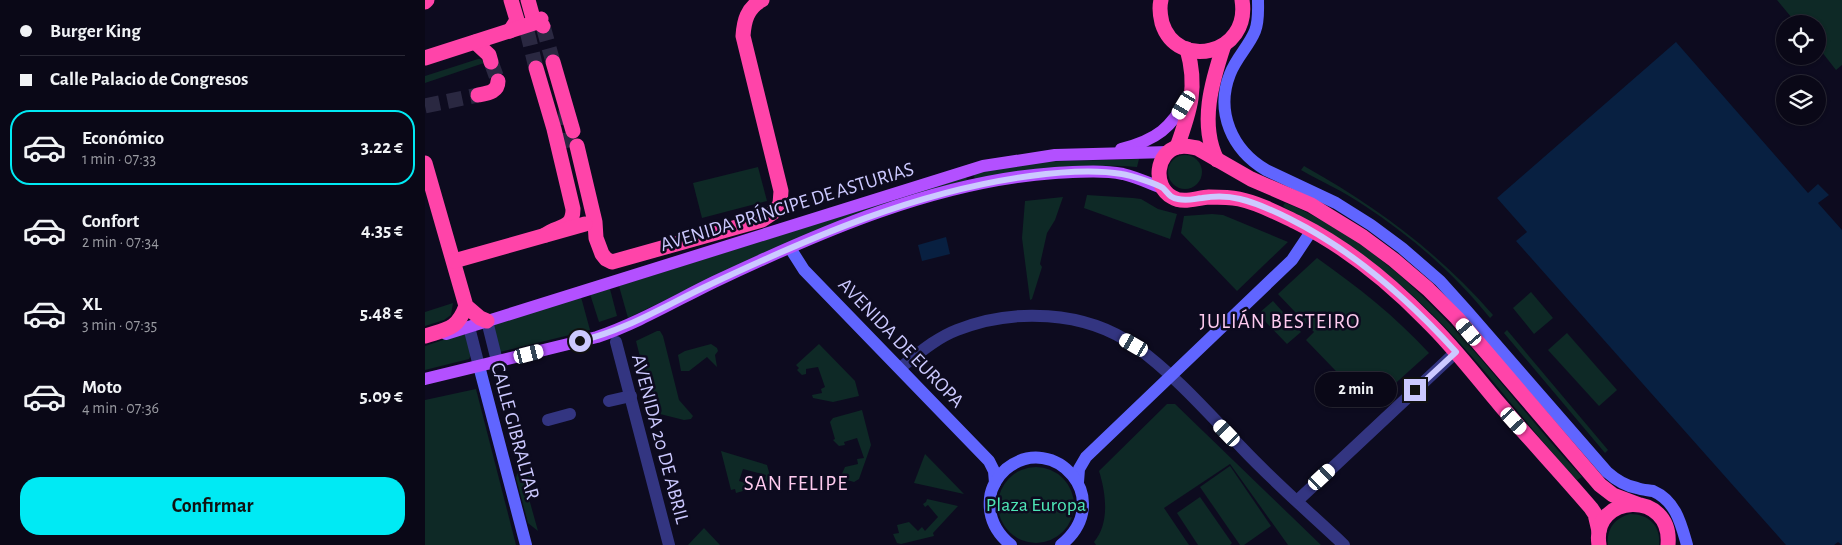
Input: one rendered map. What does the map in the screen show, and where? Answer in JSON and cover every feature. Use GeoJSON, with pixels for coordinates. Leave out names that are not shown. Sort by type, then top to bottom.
{"type":"FeatureCollection","features":[{"type":"Feature","properties":{"kind":"highway"},"geometry":{"type":"LineString","coordinates":[[511,0],[517,20],[530,26]]}},
{"type":"Feature","properties":{"kind":"highway"},"geometry":{"type":"LineString","coordinates":[[520,0],[525,19],[530,26]]}},
{"type":"Feature","properties":{"kind":"highway"},"geometry":{"type":"LineString","coordinates":[[528,0],[533,18],[530,26]]}},
{"type":"Feature","properties":{"kind":"highway"},"geometry":{"type":"LineString","coordinates":[[530,26],[536,0]]}},
{"type":"Feature","properties":{"kind":"highway"},"geometry":{"type":"LineString","coordinates":[[596,238],[587,232],[573,147],[595,222],[596,238],[606,260],[612,262],[762,220],[774,212],[780,204],[781,191],[743,36],[744,21],[749,11],[762,0]]}},
{"type":"Feature","properties":{"kind":"highway"},"geometry":{"type":"LineString","coordinates":[[1161,0],[1160,16],[1164,28],[1171,38],[1187,49],[1206,51],[1224,45],[1239,30],[1243,20],[1242,0]]}},
{"type":"Feature","properties":{"kind":"highway"},"geometry":{"type":"LineString","coordinates":[[425,58],[530,26]]}},
{"type":"Feature","properties":{"kind":"highway"},"geometry":{"type":"LineString","coordinates":[[475,42],[489,55],[491,62]]}},
{"type":"Feature","properties":{"kind":"highway"},"geometry":{"type":"LineString","coordinates":[[1217,160],[1207,125],[1214,80],[1224,45]]}},
{"type":"Feature","properties":{"kind":"highway"},"geometry":{"type":"LineString","coordinates":[[1162,188],[1159,178],[1161,161],[1173,149],[1188,115],[1193,75],[1187,49]]}},
{"type":"Feature","properties":{"kind":"highway"},"geometry":{"type":"LineString","coordinates":[[553,62],[573,131]]}},
{"type":"Feature","properties":{"kind":"highway"},"geometry":{"type":"LineString","coordinates":[[536,68],[555,129],[573,209],[573,217],[570,222],[564,227],[545,235]]}},
{"type":"Feature","properties":{"kind":"highway"},"geometry":{"type":"LineString","coordinates":[[478,95],[494,90],[498,86],[498,81]]}},
{"type":"Feature","properties":{"kind":"highway","name":"AVENIDA PRÍNCIPE DE ASTURIAS"},"geometry":{"type":"LineString","coordinates":[[1173,149],[1187,146],[1197,148],[1251,179],[1311,205],[1363,237],[1394,260],[1428,289],[1457,318],[1599,485],[1613,495],[1645,506],[1660,515],[1668,538]]}},
{"type":"Feature","properties":{"kind":"highway"},"geometry":{"type":"LineString","coordinates":[[425,163],[466,306],[480,318],[487,321]]}},
{"type":"Feature","properties":{"kind":"highway","name":"AVENIDA PRÍNCIPE DE ASTURIAS"},"geometry":{"type":"LineString","coordinates":[[1162,188],[1171,197],[1186,201],[1218,197],[1239,199],[1277,213],[1312,230],[1352,256],[1380,278],[1427,320],[1591,508],[1595,514],[1598,540]]}},
{"type":"Feature","properties":{"kind":"highway"},"geometry":{"type":"LineString","coordinates":[[454,261],[585,224]]}},
{"type":"Feature","properties":{"kind":"highway"},"geometry":{"type":"LineString","coordinates":[[425,336],[455,325],[466,306]]}},
{"type":"Feature","properties":{"kind":"highway"},"geometry":{"type":"LineString","coordinates":[[1598,540],[1604,520],[1613,510],[1621,506],[1637,504]]}},
{"type":"Feature","properties":{"kind":"highway"},"geometry":{"type":"LineString","coordinates":[[1668,538],[1673,545]]}},
{"type":"Feature","properties":{"kind":"main road"},"geometry":{"type":"LineString","coordinates":[[1099,153],[1133,146],[1161,134],[1177,117],[1192,89]]}},
{"type":"Feature","properties":{"kind":"main road","name":"AVENIDA PRÍNCIPE DE ASTURIAS"},"geometry":{"type":"LineString","coordinates":[[425,341],[983,166],[1055,155],[1173,149]]}},
{"type":"Feature","properties":{"kind":"main road","name":"AVENIDA PRÍNCIPE DE ASTURIAS"},"geometry":{"type":"LineString","coordinates":[[425,379],[597,337],[626,327],[697,290],[790,248],[907,204],[964,188],[1012,178],[1044,174],[1095,172],[1122,174],[1162,188]]}},
{"type":"Feature","properties":{"kind":"street"},"geometry":{"type":"LineString","coordinates":[[1258,0],[1258,17],[1255,30],[1236,62],[1225,90],[1225,107],[1231,135],[1244,153],[1266,170],[1336,203],[1371,225],[1439,281],[1467,310],[1607,472],[1620,482],[1653,492],[1669,503],[1679,518],[1687,545]]}},
{"type":"Feature","properties":{"kind":"street"},"geometry":{"type":"LineString","coordinates":[[1069,543],[1083,511],[1083,501],[1078,482],[1079,469],[1086,457],[1292,260],[1312,230]]}},
{"type":"Feature","properties":{"kind":"street","name":"AVENIDA DE EUROPA"},"geometry":{"type":"LineString","coordinates":[[790,248],[804,270],[989,461],[994,471],[995,483]]}},
{"type":"Feature","properties":{"kind":"street"},"geometry":{"type":"LineString","coordinates":[[900,368],[932,343],[955,330],[979,323],[1031,315],[1073,320],[1107,331],[1134,345],[1171,376],[1248,455],[1344,545]]}},
{"type":"Feature","properties":{"kind":"street"},"geometry":{"type":"LineString","coordinates":[[487,321],[497,361]]}},
{"type":"Feature","properties":{"kind":"street","name":"CALLE GIBRALTAR"},"geometry":{"type":"LineString","coordinates":[[469,326],[525,545]]}},
{"type":"Feature","properties":{"kind":"street","name":"AVENIDA 20 DE ABRIL"},"geometry":{"type":"LineString","coordinates":[[616,342],[669,545]]}},
{"type":"Feature","properties":{"kind":"street"},"geometry":{"type":"LineString","coordinates":[[1297,501],[1456,352]]}},
{"type":"Feature","properties":{"kind":"street"},"geometry":{"type":"LineString","coordinates":[[609,401],[631,396]]}},
{"type":"Feature","properties":{"kind":"street"},"geometry":{"type":"LineString","coordinates":[[548,420],[570,414]]}},
{"type":"Feature","properties":{"kind":"street"},"geometry":{"type":"LineString","coordinates":[[1059,464],[1075,462],[1086,457]]}},
{"type":"Feature","properties":{"kind":"street"},"geometry":{"type":"LineString","coordinates":[[1002,543],[991,517],[989,506],[990,494],[1001,473],[1012,465],[1024,460],[1037,458],[1059,464],[1072,474],[1078,482]]}},
{"type":"Feature","properties":{"kind":"street"},"geometry":{"type":"LineString","coordinates":[[989,461],[1012,465]]}},
{"type":"Feature","properties":{"kind":"green space"},"geometry":{"type":"Polygon","coordinates":[[[1777,0],[1842,0],[1842,65],[1836,70],[1826,57],[1826,15],[1790,15],[1777,0]]]}},
{"type":"Feature","properties":{"kind":"green space"},"geometry":{"type":"Polygon","coordinates":[[[481,59],[484,63],[425,83],[425,76],[481,59]]]}},
{"type":"Feature","properties":{"kind":"green space"},"geometry":{"type":"Polygon","coordinates":[[[1185,155],[1197,160],[1202,172],[1197,184],[1185,189],[1173,184],[1168,172],[1173,160],[1185,155]]]}},
{"type":"Feature","properties":{"kind":"green space"},"geometry":{"type":"Polygon","coordinates":[[[1139,159],[1137,167],[1076,167],[975,179],[973,174],[1034,162],[1139,159]]]}},
{"type":"Feature","properties":{"kind":"green space"},"geometry":{"type":"Polygon","coordinates":[[[1304,166],[1357,198],[1405,232],[1451,271],[1493,315],[1490,318],[1462,286],[1416,243],[1357,201],[1301,170],[1304,166]]]}},
{"type":"Feature","properties":{"kind":"green space"},"geometry":{"type":"Polygon","coordinates":[[[758,167],[767,201],[702,218],[693,183],[758,167]]]}},
{"type":"Feature","properties":{"kind":"green space"},"geometry":{"type":"Polygon","coordinates":[[[966,177],[967,180],[776,247],[628,318],[619,286],[966,177]]]}},
{"type":"Feature","properties":{"kind":"green space"},"geometry":{"type":"Polygon","coordinates":[[[1087,195],[1141,199],[1158,209],[1177,214],[1170,239],[1084,208],[1087,195]]]}},
{"type":"Feature","properties":{"kind":"green space"},"geometry":{"type":"Polygon","coordinates":[[[1063,197],[1055,220],[1047,233],[1040,264],[1042,267],[1032,299],[1030,300],[1022,238],[1025,201],[1063,197]]]}},
{"type":"Feature","properties":{"kind":"green space"},"geometry":{"type":"Polygon","coordinates":[[[1285,203],[1343,233],[1379,258],[1412,286],[1470,347],[1582,477],[1577,480],[1470,354],[1415,298],[1362,255],[1285,208],[1283,206],[1285,203]]]}},
{"type":"Feature","properties":{"kind":"green space"},"geometry":{"type":"Polygon","coordinates":[[[1223,215],[1288,242],[1237,291],[1181,233],[1184,216],[1223,215]]]}},
{"type":"Feature","properties":{"kind":"green space"},"geometry":{"type":"Polygon","coordinates":[[[1317,258],[1376,302],[1429,353],[1388,390],[1379,382],[1361,397],[1306,340],[1314,332],[1278,294],[1317,258]]]}},
{"type":"Feature","properties":{"kind":"green space"},"geometry":{"type":"Polygon","coordinates":[[[610,289],[617,316],[599,322],[590,294],[610,289]]]}},
{"type":"Feature","properties":{"kind":"green space"},"geometry":{"type":"Polygon","coordinates":[[[1531,292],[1553,318],[1534,334],[1513,308],[1531,292]]]}},
{"type":"Feature","properties":{"kind":"green space"},"geometry":{"type":"Polygon","coordinates":[[[581,297],[590,330],[500,352],[493,324],[581,297]]]}},
{"type":"Feature","properties":{"kind":"green space"},"geometry":{"type":"Polygon","coordinates":[[[1273,301],[1301,332],[1287,344],[1258,314],[1273,301]]]}},
{"type":"Feature","properties":{"kind":"green space"},"geometry":{"type":"Polygon","coordinates":[[[453,303],[451,315],[444,320],[425,326],[425,312],[453,303]]]}},
{"type":"Feature","properties":{"kind":"green space"},"geometry":{"type":"Polygon","coordinates":[[[1507,330],[1608,450],[1605,453],[1504,333],[1507,330]]]}},
{"type":"Feature","properties":{"kind":"green space"},"geometry":{"type":"Polygon","coordinates":[[[660,331],[663,336],[679,400],[693,416],[691,419],[684,420],[656,413],[653,408],[636,341],[660,331]]]}},
{"type":"Feature","properties":{"kind":"green space"},"geometry":{"type":"Polygon","coordinates":[[[1567,333],[1617,390],[1599,406],[1548,350],[1567,333]]]}},
{"type":"Feature","properties":{"kind":"green space"},"geometry":{"type":"Polygon","coordinates":[[[461,334],[466,335],[471,355],[469,359],[425,370],[425,346],[461,334]]]}},
{"type":"Feature","properties":{"kind":"green space"},"geometry":{"type":"Polygon","coordinates":[[[711,344],[718,351],[715,355],[717,367],[707,357],[689,371],[681,371],[678,355],[685,351],[711,344]]]}},
{"type":"Feature","properties":{"kind":"green space"},"geometry":{"type":"Polygon","coordinates":[[[819,344],[855,381],[859,396],[833,402],[813,398],[812,395],[822,393],[821,389],[825,387],[818,367],[806,369],[806,374],[802,375],[797,370],[799,368],[796,365],[819,344]]]}},
{"type":"Feature","properties":{"kind":"green space"},"geometry":{"type":"Polygon","coordinates":[[[476,389],[516,545],[425,545],[425,400],[476,389]]]}},
{"type":"Feature","properties":{"kind":"green space"},"geometry":{"type":"Polygon","coordinates":[[[1167,404],[1175,404],[1321,545],[1288,545],[1230,464],[1164,508],[1189,545],[1096,545],[1094,542],[1103,526],[1105,508],[1105,498],[1099,471],[1167,404]]]}},
{"type":"Feature","properties":{"kind":"green space"},"geometry":{"type":"Polygon","coordinates":[[[862,410],[871,445],[859,479],[854,482],[840,478],[845,467],[858,464],[857,459],[864,458],[857,438],[844,442],[845,445],[839,446],[833,440],[835,439],[830,422],[833,418],[862,410]]]}},
{"type":"Feature","properties":{"kind":"green space"},"geometry":{"type":"Polygon","coordinates":[[[721,451],[767,465],[772,483],[766,487],[768,482],[764,481],[766,475],[743,469],[739,481],[746,483],[743,491],[736,493],[735,489],[731,490],[721,451]]]}},
{"type":"Feature","properties":{"kind":"green space"},"geometry":{"type":"Polygon","coordinates":[[[925,454],[964,494],[914,483],[925,454]]]}},
{"type":"Feature","properties":{"kind":"green space"},"geometry":{"type":"Polygon","coordinates":[[[1230,466],[1271,526],[1244,545],[1240,545],[1200,487],[1230,466]]]}},
{"type":"Feature","properties":{"kind":"green space","name":"Plaza Europa"},"geometry":{"type":"Polygon","coordinates":[[[1036,467],[1050,470],[1063,478],[1071,491],[1074,505],[1071,519],[1063,532],[1050,540],[1036,543],[1022,540],[1009,532],[1001,519],[998,505],[1001,491],[1009,478],[1022,470],[1036,467]]]}},
{"type":"Feature","properties":{"kind":"green space"},"geometry":{"type":"Polygon","coordinates":[[[521,470],[529,472],[533,476],[534,482],[526,488],[538,531],[528,523],[516,478],[521,470]]]}},
{"type":"Feature","properties":{"kind":"green space"},"geometry":{"type":"Polygon","coordinates":[[[1200,497],[1232,543],[1230,545],[1198,545],[1177,513],[1200,497]]]}},
{"type":"Feature","properties":{"kind":"green space"},"geometry":{"type":"Polygon","coordinates":[[[927,499],[958,506],[933,533],[934,536],[901,544],[897,543],[893,534],[899,533],[897,525],[909,522],[918,531],[922,527],[925,531],[938,517],[928,505],[925,507],[923,504],[927,499]]]}},
{"type":"Feature","properties":{"kind":"green space"},"geometry":{"type":"Polygon","coordinates":[[[1630,514],[1643,516],[1652,522],[1658,532],[1659,545],[1608,545],[1610,529],[1620,518],[1630,514]]]}},
{"type":"Feature","properties":{"kind":"green space"},"geometry":{"type":"Polygon","coordinates":[[[704,528],[720,545],[688,545],[704,528]]]}},
{"type":"Feature","properties":{"kind":"water"},"geometry":{"type":"Polygon","coordinates":[[[1676,42],[1808,193],[1818,184],[1829,195],[1818,203],[1842,230],[1842,545],[1838,542],[1834,545],[1786,545],[1516,241],[1527,232],[1497,198],[1676,42]]]}},
{"type":"Feature","properties":{"kind":"water"},"geometry":{"type":"Polygon","coordinates":[[[946,237],[950,254],[922,261],[918,245],[946,237]]]}},
{"type":"Feature","properties":{"kind":"tunnel"},"geometry":{"type":"LineString","coordinates":[[543,26],[553,62]]}},
{"type":"Feature","properties":{"kind":"tunnel"},"geometry":{"type":"LineString","coordinates":[[527,31],[536,68]]}},
{"type":"Feature","properties":{"kind":"tunnel"},"geometry":{"type":"LineString","coordinates":[[491,62],[498,81]]}},
{"type":"Feature","properties":{"kind":"tunnel"},"geometry":{"type":"LineString","coordinates":[[425,106],[478,95]]}},
{"type":"Feature","properties":{"kind":"tunnel"},"geometry":{"type":"LineString","coordinates":[[566,110],[565,133],[569,148]]}},
{"type":"Feature","properties":{"kind":"district","name":"JULIÁN BESTEIRO"},"geometry":{"type":"Point","coordinates":[1280,321]}},
{"type":"Feature","properties":{"kind":"district","name":"SAN FELIPE"},"geometry":{"type":"Point","coordinates":[796,483]}},
{"type":"Feature","properties":{"kind":"route"},"geometry":{"type":"LineString","coordinates":[[580,341],[626,327],[743,268],[837,229],[899,207],[989,182],[1044,174],[1095,172],[1122,174],[1140,179],[1162,188],[1175,199],[1186,201],[1218,197],[1249,202],[1312,230],[1352,256],[1427,320],[1456,352],[1415,390]]}}]}
